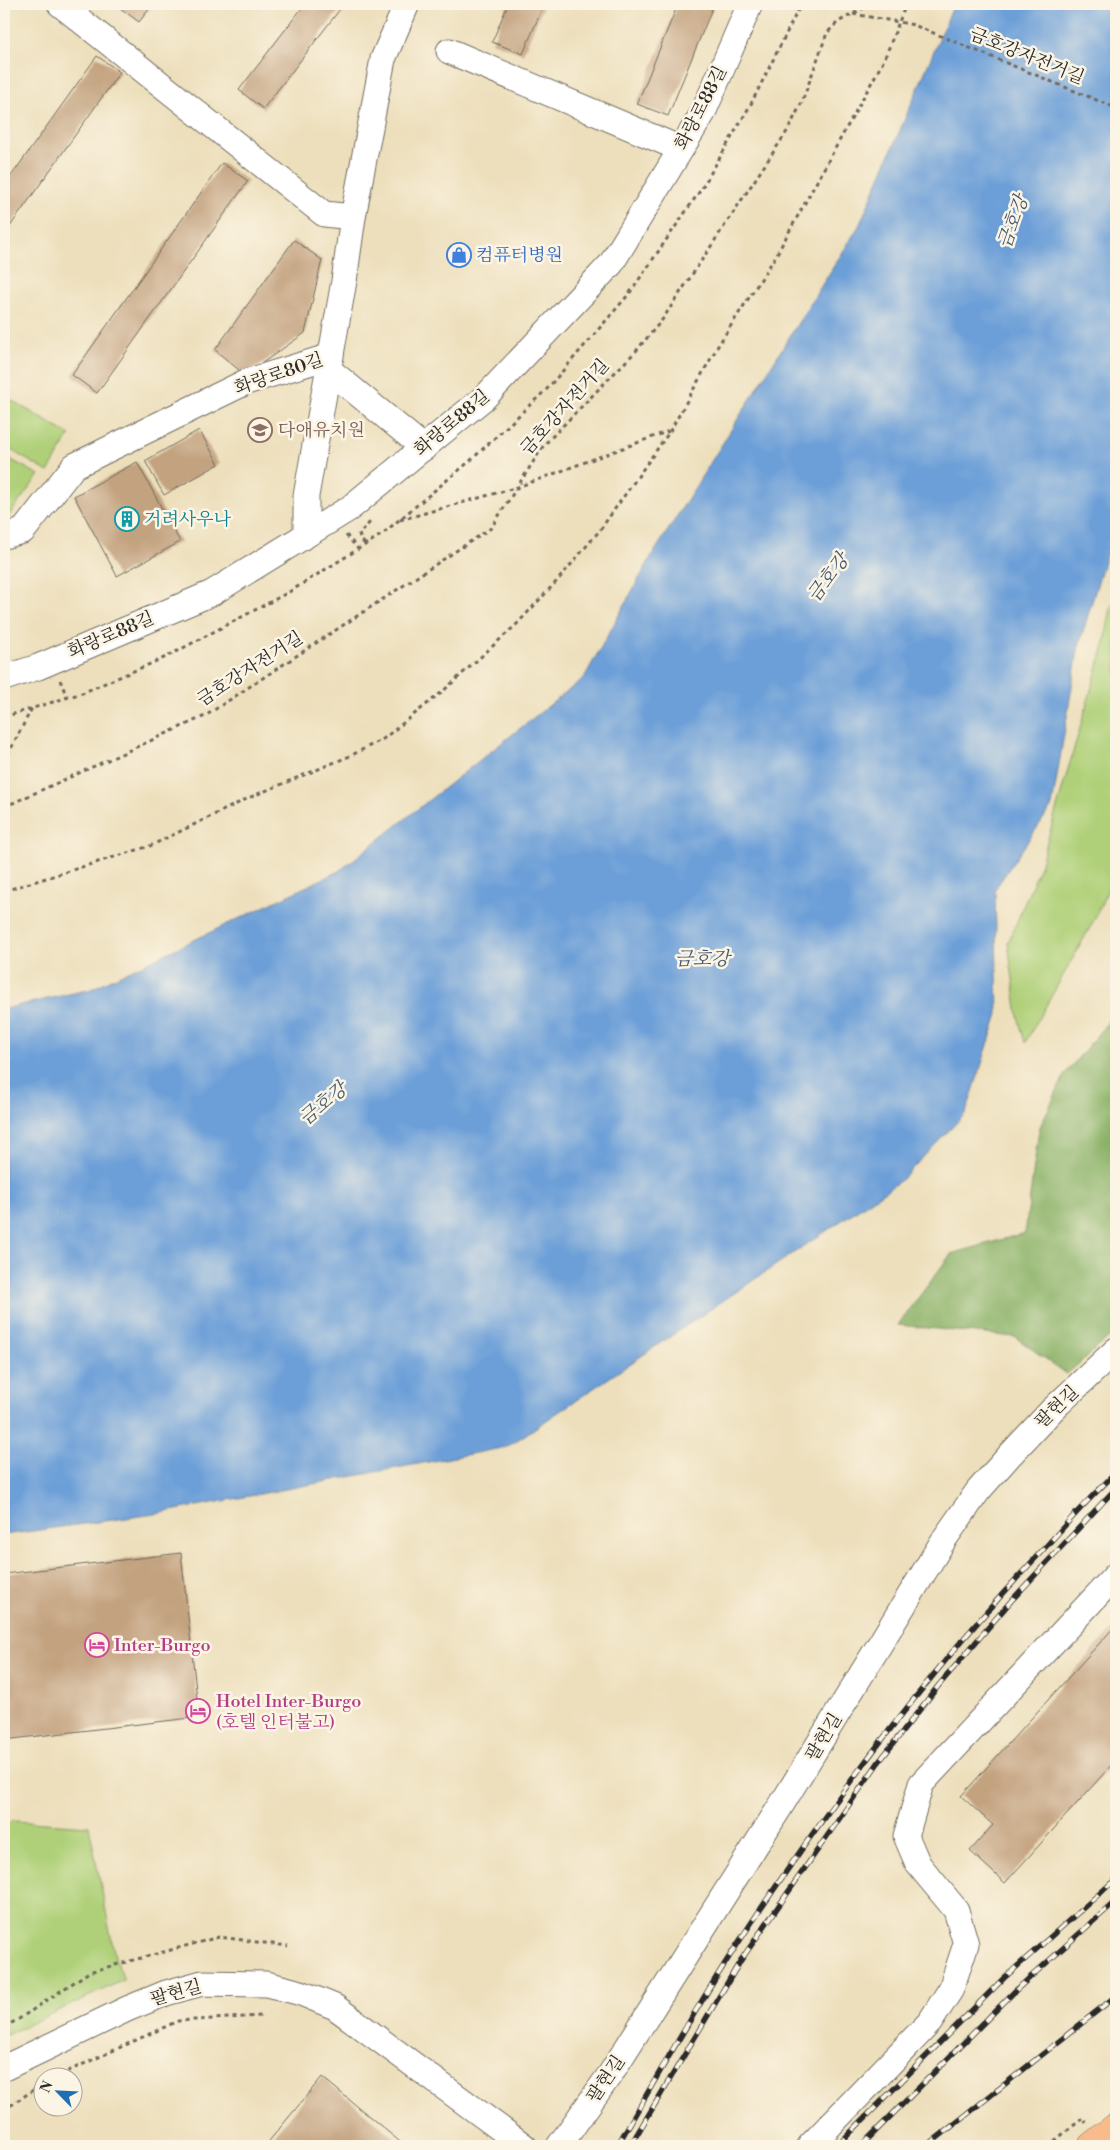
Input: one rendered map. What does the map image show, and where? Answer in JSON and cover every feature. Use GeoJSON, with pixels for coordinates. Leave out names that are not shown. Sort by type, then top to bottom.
{"type":"FeatureCollection","features":[{"type":"Feature","properties":{"kind":"main road"},"geometry":{"type":"LineString","coordinates":[[1092,2146],[1116,2128]]}},
{"type":"Feature","properties":{"kind":"street"},"geometry":{"type":"LineString","coordinates":[[60,4],[324,214],[353,218]]}},
{"type":"Feature","properties":{"kind":"street","name":"화랑로80길"},"geometry":{"type":"LineString","coordinates":[[4,536],[23,531],[74,466],[246,382],[330,363],[353,218],[383,59],[407,4]]}},
{"type":"Feature","properties":{"kind":"street","name":"화랑로88길"},"geometry":{"type":"LineString","coordinates":[[4,678],[38,666],[212,593],[350,508],[485,397],[611,264],[703,113],[750,4]]}},
{"type":"Feature","properties":{"kind":"street"},"geometry":{"type":"LineString","coordinates":[[449,51],[681,148]]}},
{"type":"Feature","properties":{"kind":"street"},"geometry":{"type":"LineString","coordinates":[[330,363],[424,448]]}},
{"type":"Feature","properties":{"kind":"street"},"geometry":{"type":"LineString","coordinates":[[306,535],[306,496],[330,363]]}},
{"type":"Feature","properties":{"kind":"street","name":"팔현길"},"geometry":{"type":"LineString","coordinates":[[559,2146],[622,2056],[780,1807],[945,1538],[972,1499],[1009,1456],[1053,1410],[1116,1350]]}},
{"type":"Feature","properties":{"kind":"street"},"geometry":{"type":"LineString","coordinates":[[810,2146],[930,2022],[951,1989],[966,1944],[956,1910],[918,1864],[906,1836],[921,1784],[1116,1575]]}},
{"type":"Feature","properties":{"kind":"street","name":"팔현길"},"geometry":{"type":"LineString","coordinates":[[4,2068],[127,2009],[166,1993],[202,1984],[267,1984],[300,1993],[335,2007],[524,2146]]}},
{"type":"Feature","properties":{"kind":"path","name":"금호강자전거길"},"geometry":{"type":"LineString","coordinates":[[4,807],[204,716],[491,528],[544,445],[636,351],[662,320],[788,130],[802,102],[826,33],[838,22],[871,4]]}},
{"type":"Feature","properties":{"kind":"path"},"geometry":{"type":"LineString","coordinates":[[4,891],[150,846],[253,796],[350,756],[382,738],[441,693],[516,624],[558,581],[600,530],[670,431],[719,344],[774,259],[884,60],[906,4]]}},
{"type":"Feature","properties":{"kind":"path","name":"금호강자전거길"},"geometry":{"type":"LineString","coordinates":[[852,14],[914,24],[1116,108]]}},
{"type":"Feature","properties":{"kind":"path"},"geometry":{"type":"LineString","coordinates":[[397,521],[518,487],[670,431]]}},
{"type":"Feature","properties":{"kind":"path"},"geometry":{"type":"LineString","coordinates":[[4,762],[32,708]]}},
{"type":"Feature","properties":{"kind":"path"},"geometry":{"type":"LineString","coordinates":[[4,2026],[19,2020],[89,1972],[219,1937],[288,1946]]}},
{"type":"Feature","properties":{"kind":"path"},"geometry":{"type":"LineString","coordinates":[[75,2068],[178,2021],[261,2016]]}},
{"type":"Feature","properties":{"kind":"path"},"geometry":{"type":"LineString","coordinates":[[4,2110],[32,2091]]}},
{"type":"Feature","properties":{"kind":"green space"},"geometry":{"type":"Polygon","coordinates":[[[4,396],[70,435],[48,472],[4,446],[4,396]]]}},
{"type":"Feature","properties":{"kind":"green space"},"geometry":{"type":"Polygon","coordinates":[[[4,456],[39,475],[4,522],[4,456]]]}},
{"type":"Feature","properties":{"kind":"green space"},"geometry":{"type":"Polygon","coordinates":[[[1116,602],[1116,872],[1092,924],[1025,1043],[1018,1016],[1008,943],[1040,866],[1105,642],[1111,606],[1116,602]]]}},
{"type":"Feature","properties":{"kind":"green space"},"geometry":{"type":"Polygon","coordinates":[[[1116,1012],[1116,1331],[1067,1374],[1015,1337],[898,1325],[951,1254],[1025,1233],[1039,1129],[1065,1074],[1116,1012]]]}},
{"type":"Feature","properties":{"kind":"green space"},"geometry":{"type":"Polygon","coordinates":[[[14,1821],[89,1826],[115,1957],[124,1980],[4,2036],[4,1823],[14,1821]]]}},
{"type":"Feature","properties":{"kind":"water","name":"금호강"},"geometry":{"type":"Polygon","coordinates":[[[954,4],[1116,4],[1116,522],[1079,645],[1052,806],[995,889],[998,1014],[966,1113],[900,1181],[507,1447],[155,1514],[4,1535],[4,1009],[91,989],[339,871],[584,678],[650,559],[859,226],[954,4]]]}},
{"type":"Feature","properties":{"kind":"building"},"geometry":{"type":"Polygon","coordinates":[[[115,4],[153,4],[139,22],[115,4]]]}},
{"type":"Feature","properties":{"kind":"building"},"geometry":{"type":"Polygon","coordinates":[[[305,4],[344,4],[263,109],[239,90],[305,4]]]}},
{"type":"Feature","properties":{"kind":"building"},"geometry":{"type":"Polygon","coordinates":[[[508,4],[544,4],[523,54],[492,42],[508,4]]]}},
{"type":"Feature","properties":{"kind":"building"},"geometry":{"type":"Polygon","coordinates":[[[678,4],[714,4],[668,116],[637,104],[678,4]]]}},
{"type":"Feature","properties":{"kind":"building"},"geometry":{"type":"Polygon","coordinates":[[[97,56],[120,72],[4,235],[4,186],[97,56]]]}},
{"type":"Feature","properties":{"kind":"building"},"geometry":{"type":"Polygon","coordinates":[[[222,163],[248,181],[97,393],[72,375],[222,163]]]}},
{"type":"Feature","properties":{"kind":"building"},"geometry":{"type":"Polygon","coordinates":[[[294,240],[322,260],[305,333],[245,375],[215,350],[294,240]]]}},
{"type":"Feature","properties":{"kind":"building"},"geometry":{"type":"Polygon","coordinates":[[[199,430],[219,464],[164,495],[145,461],[199,430]]]}},
{"type":"Feature","properties":{"kind":"building","name":"거려사우나"},"geometry":{"type":"Polygon","coordinates":[[[137,462],[180,542],[117,576],[74,496],[137,462]]]}},
{"type":"Feature","properties":{"kind":"building","name":"Inter-Burgo"},"geometry":{"type":"Polygon","coordinates":[[[181,1553],[199,1717],[4,1740],[4,1574],[181,1553]]]}},
{"type":"Feature","properties":{"kind":"building"},"geometry":{"type":"Polygon","coordinates":[[[1116,1625],[1116,1760],[1005,1883],[970,1851],[993,1825],[961,1796],[1116,1625]]]}},
{"type":"Feature","properties":{"kind":"building"},"geometry":{"type":"Polygon","coordinates":[[[322,2077],[405,2146],[265,2146],[322,2077]]]}},
{"type":"Feature","properties":{"kind":"railway"},"geometry":{"type":"LineString","coordinates":[[617,2146],[687,2025],[731,1954],[835,1802],[948,1657],[1072,1518],[1116,1473]]}},
{"type":"Feature","properties":{"kind":"railway"},"geometry":{"type":"LineString","coordinates":[[630,2146],[741,1960],[878,1763],[939,1685],[1011,1601],[1116,1488]]}},
{"type":"Feature","properties":{"kind":"railway"},"geometry":{"type":"LineString","coordinates":[[837,2146],[1004,1978],[1116,1879]]}},
{"type":"Feature","properties":{"kind":"railway"},"geometry":{"type":"LineString","coordinates":[[861,2146],[1016,1990],[1116,1901]]}},
{"type":"Feature","properties":{"kind":"railway"},"geometry":{"type":"LineString","coordinates":[[927,2146],[1116,1996]]}},
{"type":"Feature","properties":{"kind":"place","name":"컴퓨터병원"},"geometry":{"type":"Point","coordinates":[459,255]}},
{"type":"Feature","properties":{"kind":"place","name":"다애유치원"},"geometry":{"type":"Point","coordinates":[260,430]}},
{"type":"Feature","properties":{"kind":"place","name":"거려사우나"},"geometry":{"type":"Point","coordinates":[127,519]}},
{"type":"Feature","properties":{"kind":"place","name":"Inter-Burgo"},"geometry":{"type":"Point","coordinates":[97,1645]}},
{"type":"Feature","properties":{"kind":"place","name":"Hotel Inter-Burgo (호텔 인터불고)"},"geometry":{"type":"Point","coordinates":[198,1711]}}]}
